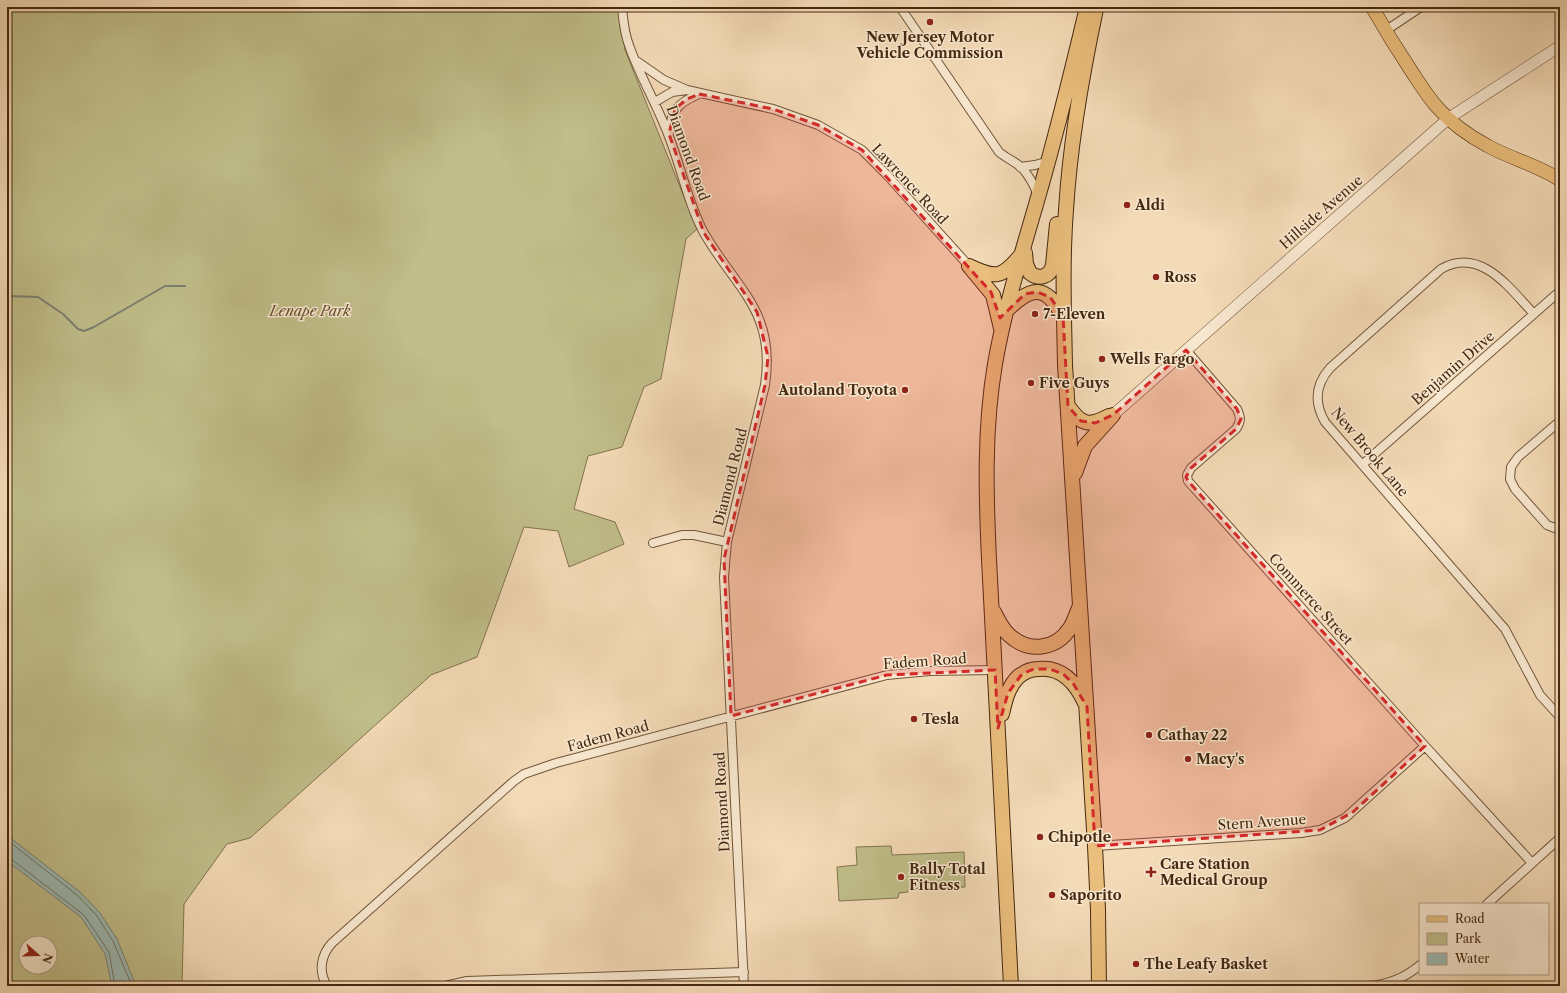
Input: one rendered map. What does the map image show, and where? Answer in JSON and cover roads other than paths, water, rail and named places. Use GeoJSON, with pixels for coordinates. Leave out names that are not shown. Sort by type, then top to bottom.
{"type":"FeatureCollection","features":[{"type":"Feature","properties":{"kind":"highway"},"geometry":{"type":"LineString","coordinates":[[1011,986],[986,464],[991,392],[995,363],[1002,333],[1049,161],[1087,7]]}},
{"type":"Feature","properties":{"kind":"highway"},"geometry":{"type":"LineString","coordinates":[[1096,7],[1070,162],[1065,225],[1063,316],[1095,846],[1099,986]]}},
{"type":"Feature","properties":{"kind":"highway"},"geometry":{"type":"LineString","coordinates":[[1024,248],[1026,264],[1030,274],[1038,277],[1047,275],[1052,268],[1060,200],[1070,162]]}},
{"type":"Feature","properties":{"kind":"highway"},"geometry":{"type":"LineString","coordinates":[[969,266],[985,273],[1001,273],[1008,269],[1024,248]]}},
{"type":"Feature","properties":{"kind":"highway"},"geometry":{"type":"LineString","coordinates":[[969,266],[993,295],[1002,333]]}},
{"type":"Feature","properties":{"kind":"highway"},"geometry":{"type":"LineString","coordinates":[[1008,310],[1022,296],[1036,292],[1044,293],[1052,299],[1063,316]]}},
{"type":"Feature","properties":{"kind":"highway"},"geometry":{"type":"LineString","coordinates":[[1068,406],[1076,417],[1087,423],[1099,422],[1113,414]]}},
{"type":"Feature","properties":{"kind":"highway"},"geometry":{"type":"LineString","coordinates":[[1072,481],[1080,455],[1085,446],[1113,414]]}},
{"type":"Feature","properties":{"kind":"highway"},"geometry":{"type":"LineString","coordinates":[[992,608],[1001,626],[1011,637],[1023,645],[1037,647],[1052,644],[1064,636],[1072,624],[1080,605]]}},
{"type":"Feature","properties":{"kind":"highway"},"geometry":{"type":"LineString","coordinates":[[998,728],[1006,697],[1010,689],[1018,678],[1030,670],[1045,668],[1063,674],[1076,687],[1086,707]]}},
{"type":"Feature","properties":{"kind":"main road"},"geometry":{"type":"LineString","coordinates":[[1372,7],[1385,30],[1427,94],[1435,105],[1449,118],[1463,130],[1486,145],[1560,180]]}},
{"type":"Feature","properties":{"kind":"street","name":"Diamond Road"},"geometry":{"type":"LineString","coordinates":[[622,7],[630,48],[669,134],[698,219],[704,233],[757,312],[767,346],[768,369],[727,542],[724,577],[744,986]]}},
{"type":"Feature","properties":{"kind":"street"},"geometry":{"type":"LineString","coordinates":[[900,7],[999,152],[1020,167],[1031,180],[1039,196]]}},
{"type":"Feature","properties":{"kind":"street"},"geometry":{"type":"LineString","coordinates":[[1385,30],[1421,7]]}},
{"type":"Feature","properties":{"kind":"street","name":"Hillside Avenue"},"geometry":{"type":"LineString","coordinates":[[1113,414],[1449,118],[1560,46]]}},
{"type":"Feature","properties":{"kind":"street","name":"Lawrence Road"},"geometry":{"type":"LineString","coordinates":[[636,61],[660,78],[687,90],[773,110],[818,125],[862,150],[887,175],[969,266]]}},
{"type":"Feature","properties":{"kind":"street"},"geometry":{"type":"LineString","coordinates":[[655,102],[672,92],[687,90]]}},
{"type":"Feature","properties":{"kind":"street"},"geometry":{"type":"LineString","coordinates":[[669,134],[670,124],[675,109],[687,99],[700,94]]}},
{"type":"Feature","properties":{"kind":"street"},"geometry":{"type":"LineString","coordinates":[[1020,167],[1035,166],[1049,161]]}},
{"type":"Feature","properties":{"kind":"street","name":"New Brook Lane"},"geometry":{"type":"LineString","coordinates":[[1534,314],[1497,276],[1481,265],[1463,262],[1453,263],[1441,268],[1330,368],[1320,383],[1317,399],[1320,414],[1325,422],[1505,629],[1540,695],[1560,717]]}},
{"type":"Feature","properties":{"kind":"street","name":"Benjamin Drive"},"geometry":{"type":"LineString","coordinates":[[1363,464],[1560,291]]}},
{"type":"Feature","properties":{"kind":"street","name":"Commerce Street"},"geometry":{"type":"LineString","coordinates":[[1186,350],[1237,409],[1241,419],[1240,424],[1236,429],[1191,468],[1187,475],[1188,481],[1425,746],[1532,863]]}},
{"type":"Feature","properties":{"kind":"street"},"geometry":{"type":"LineString","coordinates":[[1560,421],[1518,457],[1511,467],[1510,479],[1515,489],[1547,525],[1560,530]]}},
{"type":"Feature","properties":{"kind":"street"},"geometry":{"type":"LineString","coordinates":[[653,543],[682,535],[694,535],[727,542]]}},
{"type":"Feature","properties":{"kind":"street","name":"Fadem Road"},"geometry":{"type":"LineString","coordinates":[[326,986],[322,976],[322,962],[324,954],[332,942],[524,774],[556,763],[887,675],[930,671],[995,670]]}},
{"type":"Feature","properties":{"kind":"street","name":"Stern Avenue"},"geometry":{"type":"LineString","coordinates":[[1095,846],[1301,834],[1320,830],[1337,823],[1353,812],[1425,746]]}},
{"type":"Feature","properties":{"kind":"street"},"geometry":{"type":"LineString","coordinates":[[1488,903],[1560,838]]}},
{"type":"Feature","properties":{"kind":"street"},"geometry":{"type":"LineString","coordinates":[[1367,986],[1392,981],[1419,966]]}},
{"type":"Feature","properties":{"kind":"street"},"geometry":{"type":"LineString","coordinates":[[445,986],[467,981],[744,972]]}},
{"type":"Feature","properties":{"kind":"water"},"geometry":{"type":"Polygon","coordinates":[[[7,830],[13,840],[80,892],[100,913],[117,939],[136,986],[112,986],[105,954],[81,917],[7,861],[7,830]]]}},
{"type":"Feature","properties":{"kind":"waterway"},"geometry":{"type":"LineString","coordinates":[[7,296],[38,297],[63,314],[78,329],[84,331],[94,327],[165,286],[185,286]]}},
{"type":"Feature","properties":{"kind":"place","name":"New Jersey Motor Vehicle Commission"},"geometry":{"type":"Point","coordinates":[930,22]}},
{"type":"Feature","properties":{"kind":"place","name":"Aldi"},"geometry":{"type":"Point","coordinates":[1127,205]}},
{"type":"Feature","properties":{"kind":"place","name":"Ross"},"geometry":{"type":"Point","coordinates":[1156,277]}},
{"type":"Feature","properties":{"kind":"place","name":"7-Eleven"},"geometry":{"type":"Point","coordinates":[1035,314]}},
{"type":"Feature","properties":{"kind":"place","name":"Wells Fargo"},"geometry":{"type":"Point","coordinates":[1102,359]}},
{"type":"Feature","properties":{"kind":"place","name":"Five Guys"},"geometry":{"type":"Point","coordinates":[1031,383]}},
{"type":"Feature","properties":{"kind":"place","name":"Autoland Toyota"},"geometry":{"type":"Point","coordinates":[905,390]}},
{"type":"Feature","properties":{"kind":"place","name":"Tesla"},"geometry":{"type":"Point","coordinates":[914,719]}},
{"type":"Feature","properties":{"kind":"place","name":"Cathay 22"},"geometry":{"type":"Point","coordinates":[1149,735]}},
{"type":"Feature","properties":{"kind":"place","name":"Macy's"},"geometry":{"type":"Point","coordinates":[1188,759]}},
{"type":"Feature","properties":{"kind":"place","name":"Chipotle"},"geometry":{"type":"Point","coordinates":[1040,837]}},
{"type":"Feature","properties":{"kind":"place","name":"Care Station Medical Group"},"geometry":{"type":"Point","coordinates":[1151,872]}},
{"type":"Feature","properties":{"kind":"place","name":"Bally Total Fitness"},"geometry":{"type":"Point","coordinates":[901,877]}},
{"type":"Feature","properties":{"kind":"place","name":"Saporito"},"geometry":{"type":"Point","coordinates":[1052,895]}},
{"type":"Feature","properties":{"kind":"place","name":"The Leafy Basket"},"geometry":{"type":"Point","coordinates":[1136,964]}},
{"type":"Feature","properties":{"kind":"park label","name":"Lenape Park"},"geometry":{"type":"Point","coordinates":[310,311]}}]}
